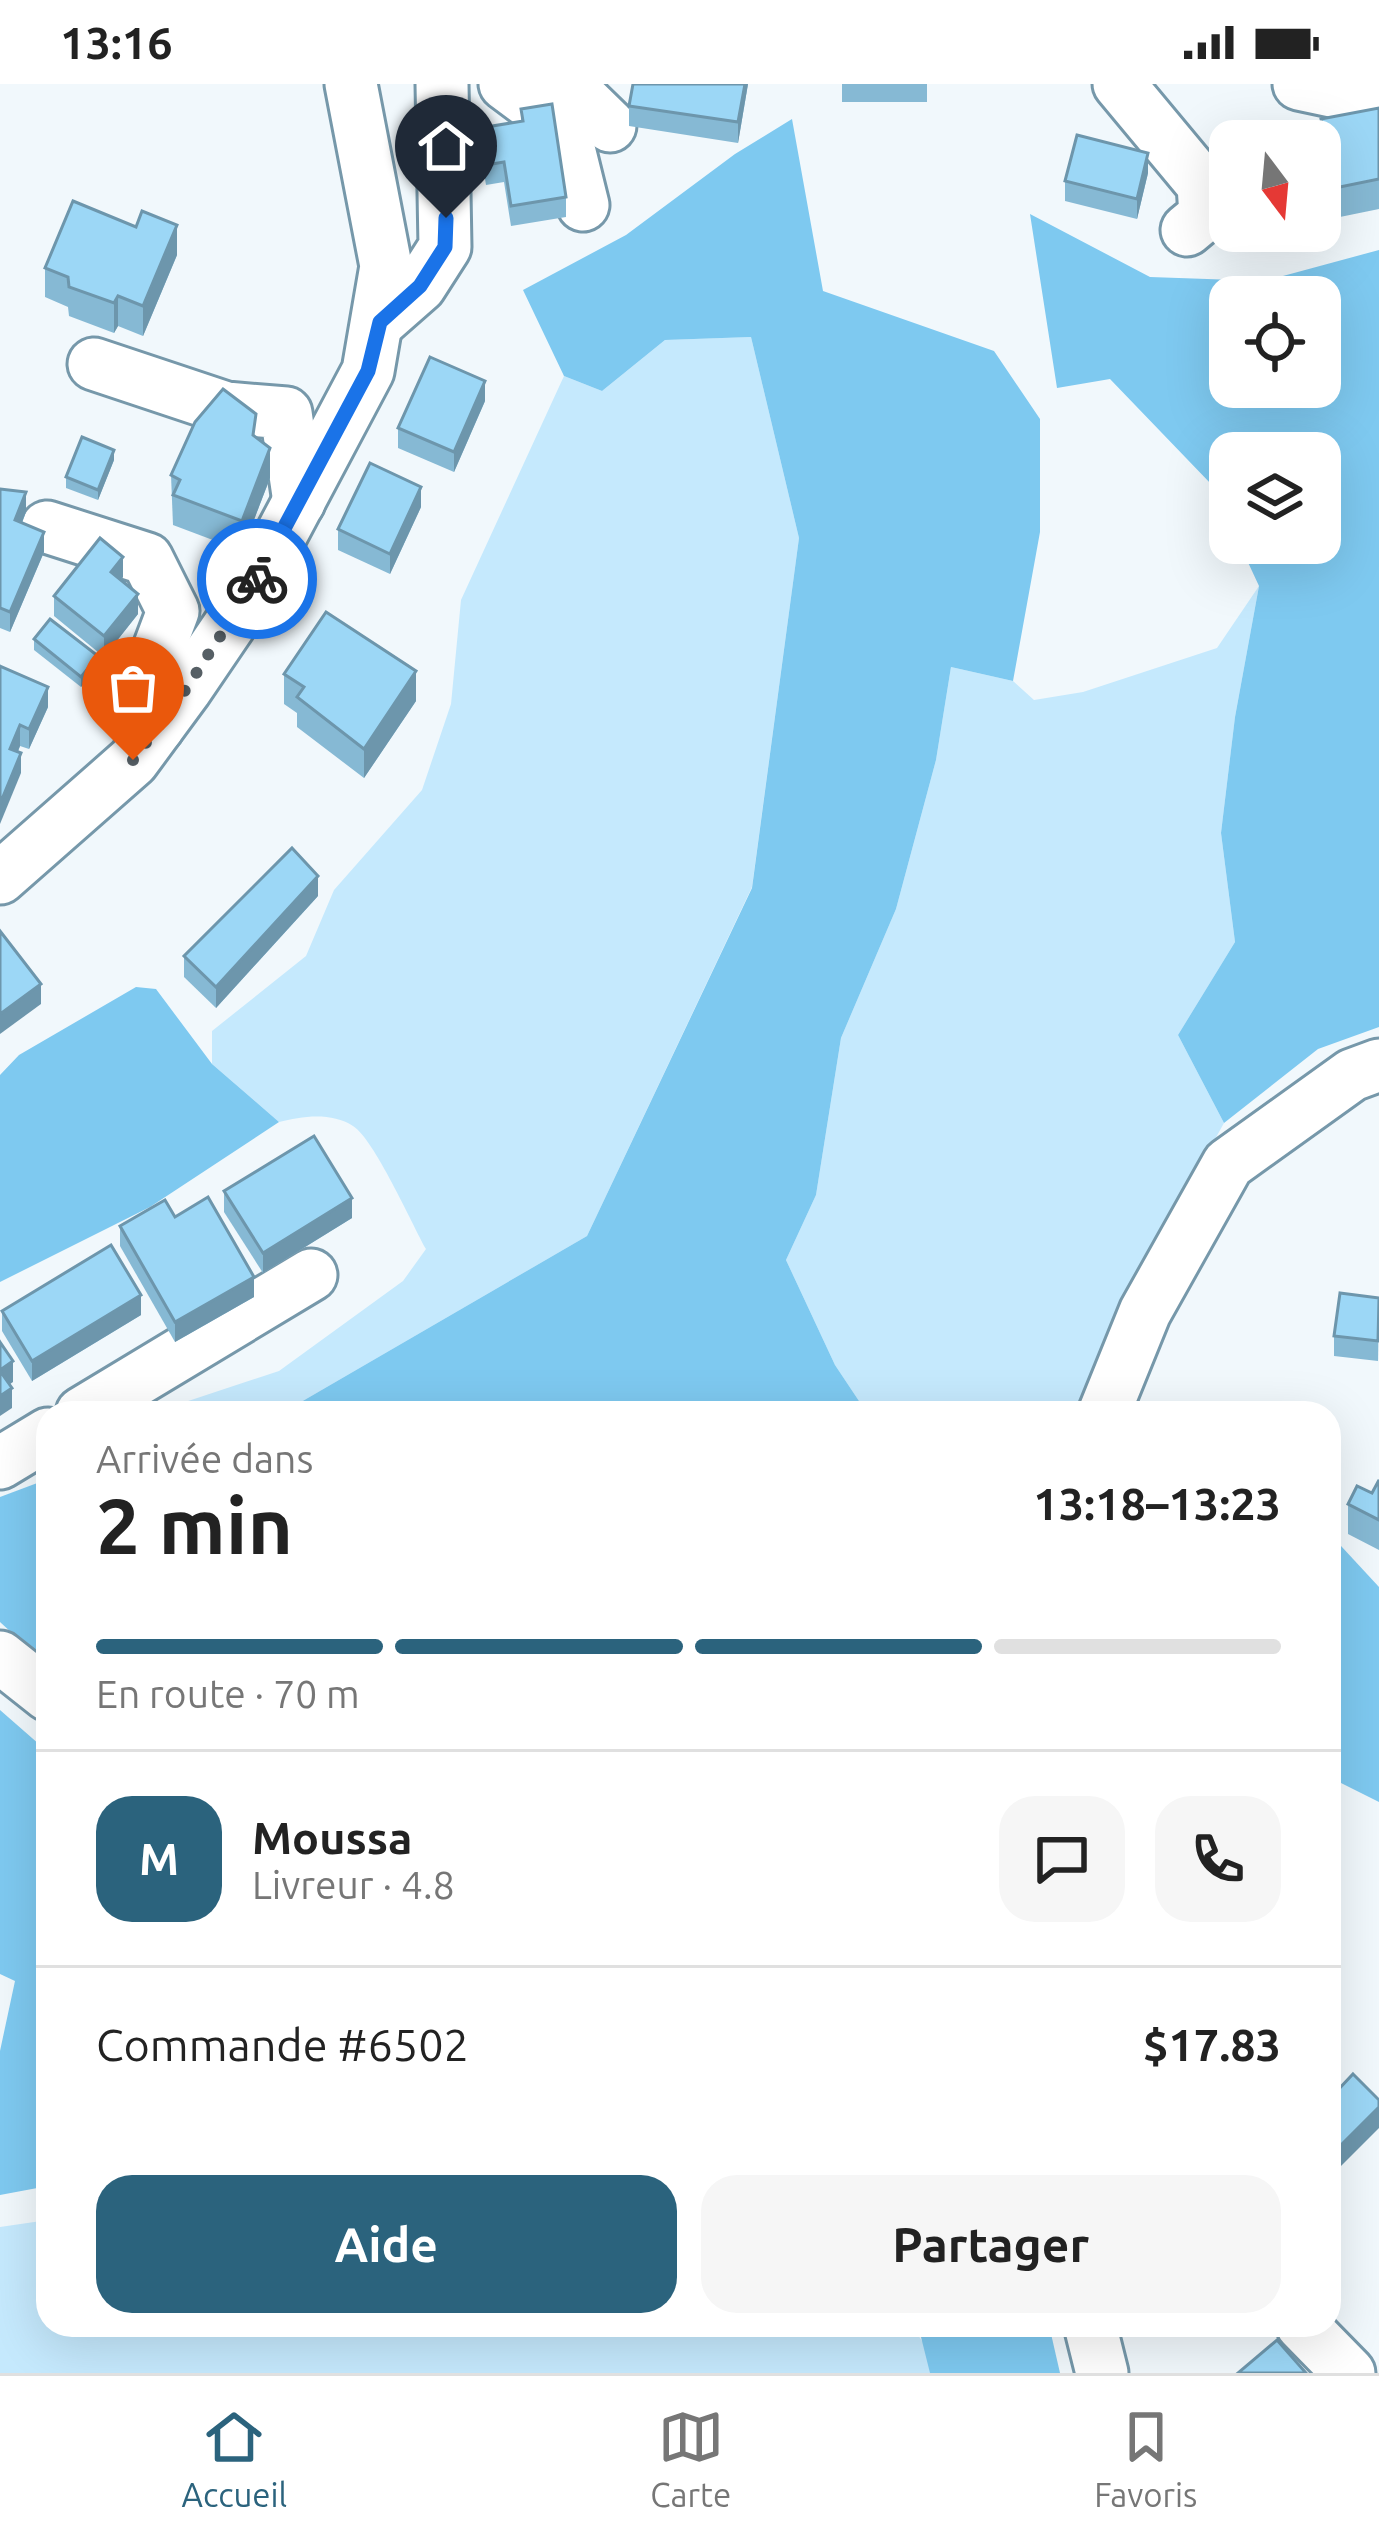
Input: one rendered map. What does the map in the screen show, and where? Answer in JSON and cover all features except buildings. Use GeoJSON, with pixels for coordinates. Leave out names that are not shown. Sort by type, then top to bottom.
{"type":"FeatureCollection","features":[{"type":"Feature","properties":{"kind":"street"},"geometry":{"type":"LineString","coordinates":[[321,84],[362,137]]}},
{"type":"Feature","properties":{"kind":"street"},"geometry":{"type":"LineString","coordinates":[[0,878],[133,760],[158,727],[247,599],[368,371],[386,266],[351,84]]}},
{"type":"Feature","properties":{"kind":"street"},"geometry":{"type":"LineString","coordinates":[[380,322],[420,286],[445,247],[442,84]]}},
{"type":"Feature","properties":{"kind":"street"},"geometry":{"type":"LineString","coordinates":[[505,84],[564,128],[583,206]]}},
{"type":"Feature","properties":{"kind":"street"},"geometry":{"type":"LineString","coordinates":[[567,84],[610,126]]}},
{"type":"Feature","properties":{"kind":"street"},"geometry":{"type":"LineString","coordinates":[[1119,84],[1203,185],[1204,215],[1186,230]]}},
{"type":"Feature","properties":{"kind":"street"},"geometry":{"type":"LineString","coordinates":[[1299,84],[1379,101]]}},
{"type":"Feature","properties":{"kind":"street"},"geometry":{"type":"LineString","coordinates":[[94,364],[226,408],[286,413],[299,502]]}},
{"type":"Feature","properties":{"kind":"street"},"geometry":{"type":"LineString","coordinates":[[47,527],[147,560],[173,611],[149,675],[158,727]]}},
{"type":"Feature","properties":{"kind":"street"},"geometry":{"type":"LineString","coordinates":[[1109,1401],[1144,1312],[1228,1164],[1352,1075],[1379,1065]]}},
{"type":"Feature","properties":{"kind":"street"},"geometry":{"type":"LineString","coordinates":[[102,1401],[311,1275]]}},
{"type":"Feature","properties":{"kind":"street"},"geometry":{"type":"LineString","coordinates":[[0,1463],[36,1441]]}},
{"type":"Feature","properties":{"kind":"street"},"geometry":{"type":"LineString","coordinates":[[0,1657],[36,1686]]}},
{"type":"Feature","properties":{"kind":"street"},"geometry":{"type":"LineString","coordinates":[[1093,2337],[1102,2373]]}},
{"type":"Feature","properties":{"kind":"street"},"geometry":{"type":"LineString","coordinates":[[1314,2337],[1349,2373]]}},
{"type":"Feature","properties":{"kind":"shaded area"},"geometry":{"type":"Polygon","coordinates":[[[792,119],[823,291],[994,351],[1040,419],[1040,532],[1013,681],[951,667],[936,760],[896,909],[841,1038],[816,1195],[786,1260],[835,1365],[859,1401],[303,1401],[587,1236],[752,888],[799,538],[751,337],[665,340],[602,391],[564,376],[523,290],[626,235],[735,154],[792,119]]]}},
{"type":"Feature","properties":{"kind":"shaded area"},"geometry":{"type":"Polygon","coordinates":[[[1030,214],[1150,277],[1209,279],[1209,408],[1341,408],[1341,276],[1283,276],[1379,250],[1379,1027],[1318,1049],[1224,1123],[1178,1035],[1235,942],[1221,833],[1235,717],[1259,586],[1249,564],[1341,564],[1341,432],[1209,432],[1209,482],[1110,379],[1057,388],[1030,214]]]}},
{"type":"Feature","properties":{"kind":"shaded area"},"geometry":{"type":"Polygon","coordinates":[[[751,337],[799,538],[752,887],[587,1236],[303,1401],[188,1401],[279,1371],[403,1281],[426,1249],[362,1134],[326,1117],[279,1122],[212,1064],[212,1031],[306,956],[334,890],[422,790],[451,704],[461,600],[564,376],[602,391],[665,340],[751,337]]]}},
{"type":"Feature","properties":{"kind":"shaded area"},"geometry":{"type":"Polygon","coordinates":[[[1259,586],[1235,717],[1221,833],[1235,942],[1178,1035],[1224,1123],[1112,1324],[1080,1401],[859,1401],[835,1365],[786,1260],[816,1195],[841,1038],[896,909],[936,760],[951,667],[1013,681],[1034,700],[1083,692],[1217,648],[1259,586]]]}},
{"type":"Feature","properties":{"kind":"shaded area"},"geometry":{"type":"Polygon","coordinates":[[[136,987],[156,989],[212,1064],[279,1122],[150,1207],[0,1282],[0,1075],[19,1055],[136,987]]]}},
{"type":"Feature","properties":{"kind":"shaded area"},"geometry":{"type":"Polygon","coordinates":[[[36,1484],[36,1655],[0,1622],[0,1497],[36,1484]]]}},
{"type":"Feature","properties":{"kind":"shaded area"},"geometry":{"type":"Polygon","coordinates":[[[1341,1546],[1379,1587],[1379,1802],[1341,1783],[1341,1546]]]}},
{"type":"Feature","properties":{"kind":"shaded area"},"geometry":{"type":"Polygon","coordinates":[[[0,1710],[36,1742],[36,2188],[0,2195],[0,2051],[15,1981],[0,1974],[0,1710]]]}},
{"type":"Feature","properties":{"kind":"shaded area"},"geometry":{"type":"Polygon","coordinates":[[[36,2222],[36,2337],[919,2337],[944,2373],[0,2373],[0,2227],[36,2222]]]}},
{"type":"Feature","properties":{"kind":"shaded area"},"geometry":{"type":"Polygon","coordinates":[[[921,2337],[1052,2337],[1060,2373],[930,2373],[921,2337]]]}},
{"type":"Feature","properties":{"kind":"way so far"},"geometry":{"type":"LineString","coordinates":[[133,760],[257,579]]}},
{"type":"Feature","properties":{"kind":"route"},"geometry":{"type":"LineString","coordinates":[[257,579],[368,371],[380,322],[420,286],[445,247],[446,218]]}}]}
